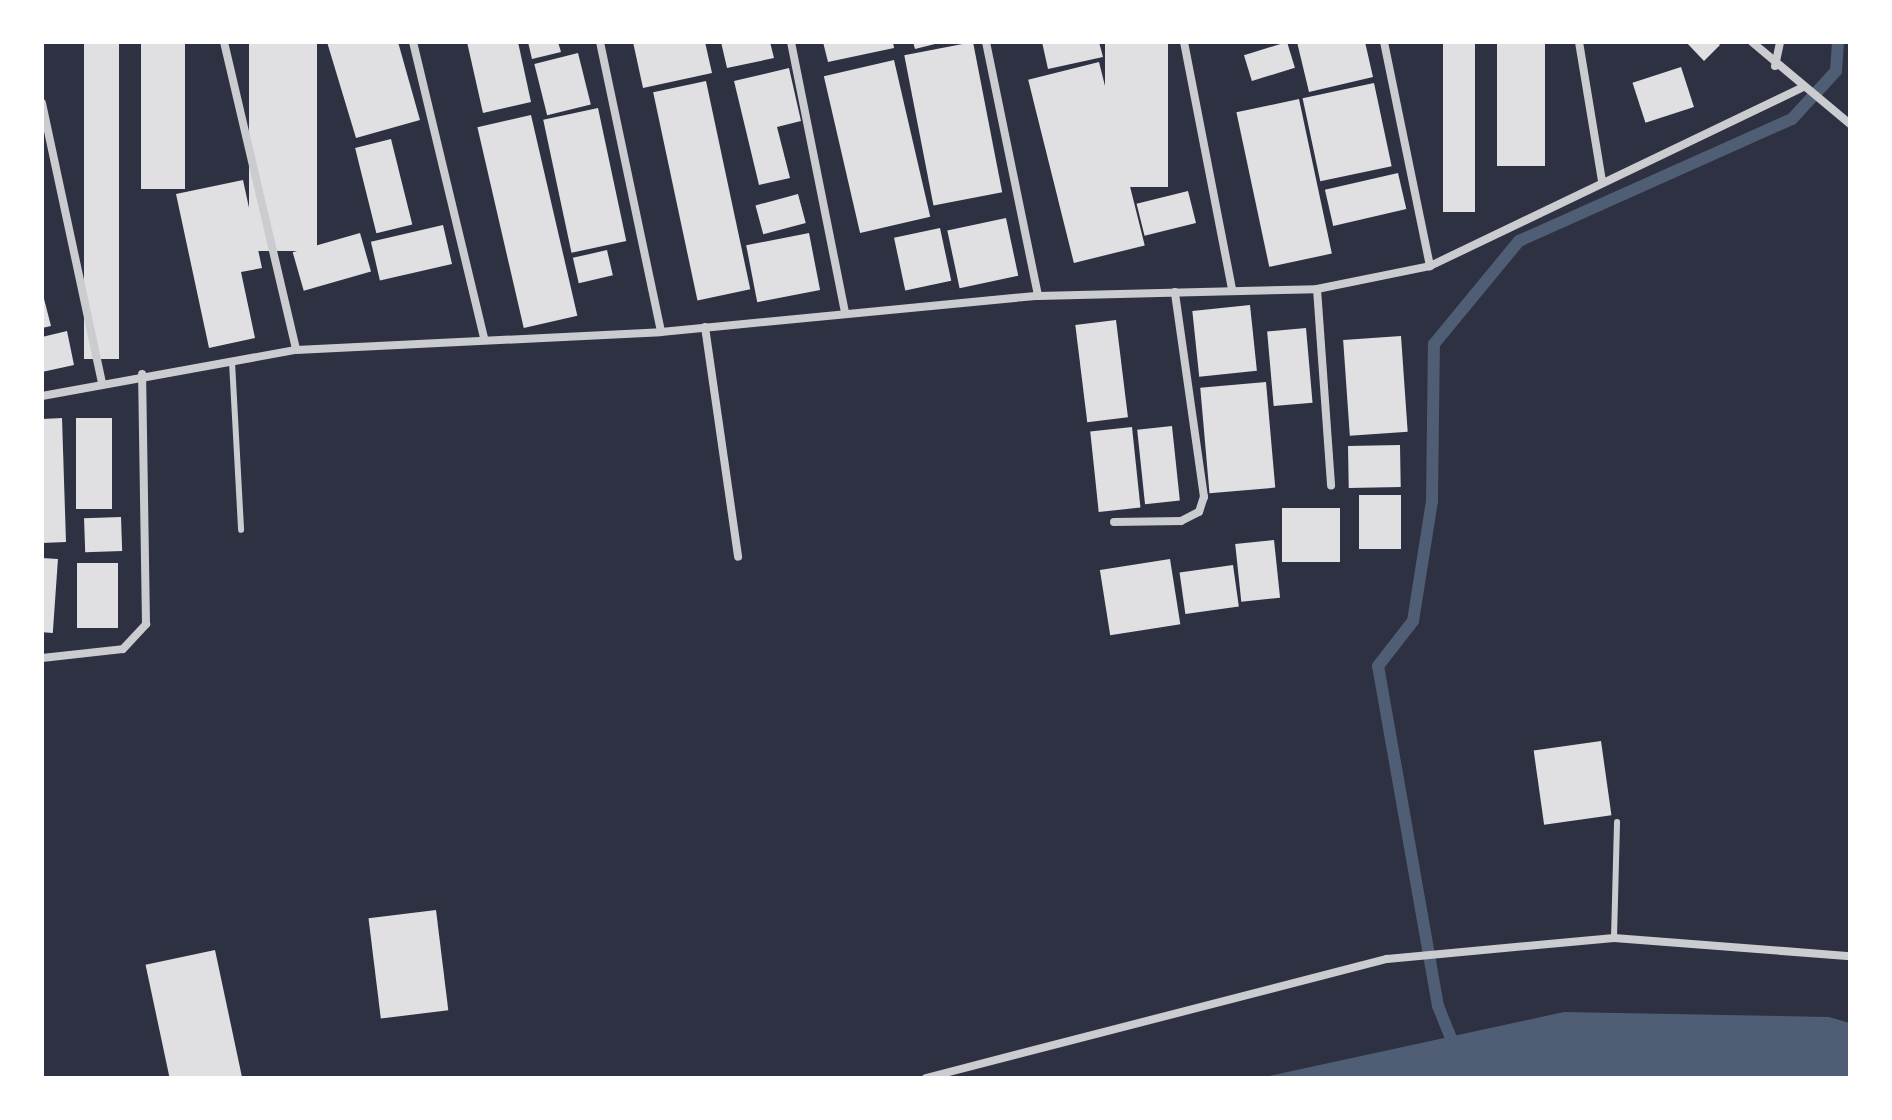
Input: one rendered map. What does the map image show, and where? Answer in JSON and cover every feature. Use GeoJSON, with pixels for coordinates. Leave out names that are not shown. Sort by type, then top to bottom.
{"type":"FeatureCollection","features":[{"type":"Feature","properties":{"kind":"street"},"geometry":{"type":"LineString","coordinates":[[224,42],[296,350]]}},
{"type":"Feature","properties":{"kind":"street"},"geometry":{"type":"LineString","coordinates":[[413,42],[484,338]]}},
{"type":"Feature","properties":{"kind":"street"},"geometry":{"type":"LineString","coordinates":[[600,42],[661,332]]}},
{"type":"Feature","properties":{"kind":"street"},"geometry":{"type":"LineString","coordinates":[[791,42],[845,312]]}},
{"type":"Feature","properties":{"kind":"street"},"geometry":{"type":"LineString","coordinates":[[986,42],[1038,296]]}},
{"type":"Feature","properties":{"kind":"street"},"geometry":{"type":"LineString","coordinates":[[1184,42],[1232,289]]}},
{"type":"Feature","properties":{"kind":"street"},"geometry":{"type":"LineString","coordinates":[[1384,42],[1430,266]]}},
{"type":"Feature","properties":{"kind":"street"},"geometry":{"type":"LineString","coordinates":[[1579,42],[1602,181]]}},
{"type":"Feature","properties":{"kind":"street"},"geometry":{"type":"LineString","coordinates":[[1752,42],[1775,66],[1850,124]]}},
{"type":"Feature","properties":{"kind":"street"},"geometry":{"type":"LineString","coordinates":[[1775,66],[1780,42]]}},
{"type":"Feature","properties":{"kind":"street"},"geometry":{"type":"LineString","coordinates":[[42,396],[142,374],[296,350],[484,338],[661,332],[845,312],[1038,296],[1317,289],[1430,266],[1602,181],[1802,88]]}},
{"type":"Feature","properties":{"kind":"street"},"geometry":{"type":"LineString","coordinates":[[42,103],[102,382]]}},
{"type":"Feature","properties":{"kind":"street"},"geometry":{"type":"LineString","coordinates":[[1317,289],[1331,486]]}},
{"type":"Feature","properties":{"kind":"street"},"geometry":{"type":"LineString","coordinates":[[1114,522],[1181,521],[1199,512],[1204,497],[1175,292]]}},
{"type":"Feature","properties":{"kind":"street"},"geometry":{"type":"LineString","coordinates":[[705,327],[738,557]]}},
{"type":"Feature","properties":{"kind":"street"},"geometry":{"type":"LineString","coordinates":[[42,658],[123,649],[146,624],[142,374]]}},
{"type":"Feature","properties":{"kind":"street"},"geometry":{"type":"LineString","coordinates":[[926,1078],[1387,959],[1614,938],[1850,956]]}},
{"type":"Feature","properties":{"kind":"lane"},"geometry":{"type":"LineString","coordinates":[[232,362],[241,530]]}},
{"type":"Feature","properties":{"kind":"lane"},"geometry":{"type":"LineString","coordinates":[[1614,938],[1617,822]]}},
{"type":"Feature","properties":{"kind":"water"},"geometry":{"type":"Polygon","coordinates":[[[1564,1012],[1829,1017],[1850,1023],[1850,1078],[1260,1078],[1564,1012]]]}},
{"type":"Feature","properties":{"kind":"building"},"geometry":{"type":"Polygon","coordinates":[[[84,42],[119,42],[119,359],[84,359],[84,42]]]}},
{"type":"Feature","properties":{"kind":"building"},"geometry":{"type":"Polygon","coordinates":[[[141,42],[185,42],[185,189],[141,189],[141,42]]]}},
{"type":"Feature","properties":{"kind":"building"},"geometry":{"type":"Polygon","coordinates":[[[249,42],[317,42],[317,251],[249,251],[249,42]]]}},
{"type":"Feature","properties":{"kind":"building"},"geometry":{"type":"Polygon","coordinates":[[[327,42],[398,42],[420,120],[356,138],[327,42]]]}},
{"type":"Feature","properties":{"kind":"building"},"geometry":{"type":"Polygon","coordinates":[[[467,42],[518,42],[531,102],[483,113],[467,42]]]}},
{"type":"Feature","properties":{"kind":"building"},"geometry":{"type":"Polygon","coordinates":[[[528,42],[558,42],[561,52],[532,59],[528,42]]]}},
{"type":"Feature","properties":{"kind":"building"},"geometry":{"type":"Polygon","coordinates":[[[633,42],[705,42],[712,73],[643,88],[633,42]]]}},
{"type":"Feature","properties":{"kind":"building"},"geometry":{"type":"Polygon","coordinates":[[[721,42],[770,42],[774,58],[727,68],[721,42]]]}},
{"type":"Feature","properties":{"kind":"building"},"geometry":{"type":"Polygon","coordinates":[[[823,42],[893,42],[894,48],[828,62],[823,42]]]}},
{"type":"Feature","properties":{"kind":"building"},"geometry":{"type":"Polygon","coordinates":[[[913,42],[938,42],[939,43],[915,49],[913,42]]]}},
{"type":"Feature","properties":{"kind":"building"},"geometry":{"type":"Polygon","coordinates":[[[973,42],[1002,192],[933,206],[904,55],[973,42]]]}},
{"type":"Feature","properties":{"kind":"building"},"geometry":{"type":"Polygon","coordinates":[[[1042,42],[1099,42],[1103,57],[1048,69],[1042,42]]]}},
{"type":"Feature","properties":{"kind":"building"},"geometry":{"type":"Polygon","coordinates":[[[1105,42],[1168,42],[1168,187],[1105,187],[1105,42]]]}},
{"type":"Feature","properties":{"kind":"building"},"geometry":{"type":"Polygon","coordinates":[[[1287,42],[1295,68],[1252,81],[1244,55],[1287,42]]]}},
{"type":"Feature","properties":{"kind":"building"},"geometry":{"type":"Polygon","coordinates":[[[1297,42],[1365,42],[1373,77],[1309,92],[1297,42]]]}},
{"type":"Feature","properties":{"kind":"building"},"geometry":{"type":"Polygon","coordinates":[[[1443,42],[1475,42],[1475,212],[1443,212],[1443,42]]]}},
{"type":"Feature","properties":{"kind":"building"},"geometry":{"type":"Polygon","coordinates":[[[1497,42],[1545,42],[1545,166],[1497,166],[1497,42]]]}},
{"type":"Feature","properties":{"kind":"building"},"geometry":{"type":"Polygon","coordinates":[[[1686,42],[1717,42],[1720,45],[1704,61],[1686,42]]]}},
{"type":"Feature","properties":{"kind":"building"},"geometry":{"type":"Polygon","coordinates":[[[578,53],[591,104],[547,115],[534,64],[578,53]]]}},
{"type":"Feature","properties":{"kind":"building"},"geometry":{"type":"Polygon","coordinates":[[[894,60],[930,217],[860,233],[824,76],[894,60]]]}},
{"type":"Feature","properties":{"kind":"building"},"geometry":{"type":"Polygon","coordinates":[[[1099,62],[1145,245],[1074,263],[1028,80],[1099,62]]]}},
{"type":"Feature","properties":{"kind":"building"},"geometry":{"type":"Polygon","coordinates":[[[1681,67],[1694,107],[1645,123],[1632,83],[1681,67]]]}},
{"type":"Feature","properties":{"kind":"building"},"geometry":{"type":"Polygon","coordinates":[[[789,68],[801,121],[777,127],[790,178],[759,185],[734,81],[789,68]]]}},
{"type":"Feature","properties":{"kind":"building"},"geometry":{"type":"Polygon","coordinates":[[[706,81],[750,289],[697,301],[653,92],[706,81]]]}},
{"type":"Feature","properties":{"kind":"building"},"geometry":{"type":"Polygon","coordinates":[[[1374,83],[1392,166],[1320,181],[1303,98],[1374,83]]]}},
{"type":"Feature","properties":{"kind":"building"},"geometry":{"type":"Polygon","coordinates":[[[1299,99],[1332,254],[1269,267],[1236,112],[1299,99]]]}},
{"type":"Feature","properties":{"kind":"building"},"geometry":{"type":"Polygon","coordinates":[[[598,108],[626,241],[571,253],[543,120],[598,108]]]}},
{"type":"Feature","properties":{"kind":"building"},"geometry":{"type":"Polygon","coordinates":[[[531,115],[577,316],[524,328],[477,127],[531,115]]]}},
{"type":"Feature","properties":{"kind":"building"},"geometry":{"type":"Polygon","coordinates":[[[391,139],[412,224],[376,233],[355,148],[391,139]]]}},
{"type":"Feature","properties":{"kind":"building"},"geometry":{"type":"Polygon","coordinates":[[[1398,173],[1406,209],[1333,226],[1325,190],[1398,173]]]}},
{"type":"Feature","properties":{"kind":"building"},"geometry":{"type":"Polygon","coordinates":[[[243,180],[262,268],[241,272],[255,338],[209,348],[176,194],[243,180]]]}},
{"type":"Feature","properties":{"kind":"building"},"geometry":{"type":"Polygon","coordinates":[[[1188,191],[1196,223],[1145,236],[1137,204],[1188,191]]]}},
{"type":"Feature","properties":{"kind":"building"},"geometry":{"type":"Polygon","coordinates":[[[798,194],[806,223],[763,234],[755,205],[798,194]]]}},
{"type":"Feature","properties":{"kind":"building"},"geometry":{"type":"Polygon","coordinates":[[[1006,218],[1018,276],[960,288],[947,230],[1006,218]]]}},
{"type":"Feature","properties":{"kind":"building"},"geometry":{"type":"Polygon","coordinates":[[[443,225],[452,264],[380,281],[371,242],[443,225]]]}},
{"type":"Feature","properties":{"kind":"building"},"geometry":{"type":"Polygon","coordinates":[[[940,228],[951,281],[905,291],[894,238],[940,228]]]}},
{"type":"Feature","properties":{"kind":"building"},"geometry":{"type":"Polygon","coordinates":[[[360,233],[371,271],[304,291],[293,252],[360,233]]]}},
{"type":"Feature","properties":{"kind":"building"},"geometry":{"type":"Polygon","coordinates":[[[809,233],[820,290],[757,302],[746,245],[809,233]]]}},
{"type":"Feature","properties":{"kind":"building"},"geometry":{"type":"Polygon","coordinates":[[[607,250],[613,275],[579,283],[573,258],[607,250]]]}},
{"type":"Feature","properties":{"kind":"building"},"geometry":{"type":"Polygon","coordinates":[[[42,291],[51,326],[42,328],[42,291]]]}},
{"type":"Feature","properties":{"kind":"building"},"geometry":{"type":"Polygon","coordinates":[[[1250,305],[1257,371],[1199,377],[1192,311],[1250,305]]]}},
{"type":"Feature","properties":{"kind":"building"},"geometry":{"type":"Polygon","coordinates":[[[1116,320],[1128,417],[1087,422],[1075,325],[1116,320]]]}},
{"type":"Feature","properties":{"kind":"building"},"geometry":{"type":"Polygon","coordinates":[[[1306,328],[1313,403],[1274,406],[1267,331],[1306,328]]]}},
{"type":"Feature","properties":{"kind":"building"},"geometry":{"type":"Polygon","coordinates":[[[67,331],[74,365],[42,372],[42,337],[67,331]]]}},
{"type":"Feature","properties":{"kind":"building"},"geometry":{"type":"Polygon","coordinates":[[[1401,336],[1408,432],[1350,436],[1343,340],[1401,336]]]}},
{"type":"Feature","properties":{"kind":"building"},"geometry":{"type":"Polygon","coordinates":[[[1266,382],[1275,488],[1209,493],[1200,388],[1266,382]]]}},
{"type":"Feature","properties":{"kind":"building"},"geometry":{"type":"Polygon","coordinates":[[[62,418],[66,542],[42,543],[42,419],[62,418]]]}},
{"type":"Feature","properties":{"kind":"building"},"geometry":{"type":"Polygon","coordinates":[[[76,418],[112,418],[112,509],[76,509],[76,418]]]}},
{"type":"Feature","properties":{"kind":"building"},"geometry":{"type":"Polygon","coordinates":[[[1172,426],[1180,501],[1145,504],[1137,430],[1172,426]]]}},
{"type":"Feature","properties":{"kind":"building"},"geometry":{"type":"Polygon","coordinates":[[[1132,427],[1140,508],[1099,512],[1090,431],[1132,427]]]}},
{"type":"Feature","properties":{"kind":"building"},"geometry":{"type":"Polygon","coordinates":[[[1400,445],[1401,487],[1349,488],[1348,446],[1400,445]]]}},
{"type":"Feature","properties":{"kind":"building"},"geometry":{"type":"Polygon","coordinates":[[[1359,495],[1401,495],[1401,549],[1359,549],[1359,495]]]}},
{"type":"Feature","properties":{"kind":"building"},"geometry":{"type":"Polygon","coordinates":[[[1282,508],[1340,508],[1340,562],[1282,562],[1282,508]]]}},
{"type":"Feature","properties":{"kind":"building"},"geometry":{"type":"Polygon","coordinates":[[[121,517],[122,551],[85,552],[84,518],[121,517]]]}},
{"type":"Feature","properties":{"kind":"building"},"geometry":{"type":"Polygon","coordinates":[[[1274,540],[1280,598],[1241,602],[1235,544],[1274,540]]]}},
{"type":"Feature","properties":{"kind":"building"},"geometry":{"type":"Polygon","coordinates":[[[42,558],[58,559],[53,633],[42,632],[42,558]]]}},
{"type":"Feature","properties":{"kind":"building"},"geometry":{"type":"Polygon","coordinates":[[[1170,559],[1180,624],[1110,635],[1100,570],[1170,559]]]}},
{"type":"Feature","properties":{"kind":"building"},"geometry":{"type":"Polygon","coordinates":[[[77,563],[118,563],[118,628],[77,628],[77,563]]]}},
{"type":"Feature","properties":{"kind":"building"},"geometry":{"type":"Polygon","coordinates":[[[1233,565],[1239,607],[1185,614],[1180,573],[1233,565]]]}},
{"type":"Feature","properties":{"kind":"building"},"geometry":{"type":"Polygon","coordinates":[[[1601,741],[1611,815],[1544,825],[1534,750],[1601,741]]]}},
{"type":"Feature","properties":{"kind":"building"},"geometry":{"type":"Polygon","coordinates":[[[436,910],[448,1010],[381,1019],[369,918],[436,910]]]}},
{"type":"Feature","properties":{"kind":"building"},"geometry":{"type":"Polygon","coordinates":[[[215,950],[242,1078],[170,1078],[146,965],[215,950]]]}},
{"type":"Feature","properties":{"kind":"waterway"},"geometry":{"type":"LineString","coordinates":[[1467,1078],[1438,1006],[1378,666],[1413,621],[1432,501],[1434,344],[1519,241],[1792,119],[1836,71],[1838,42]]}}]}
